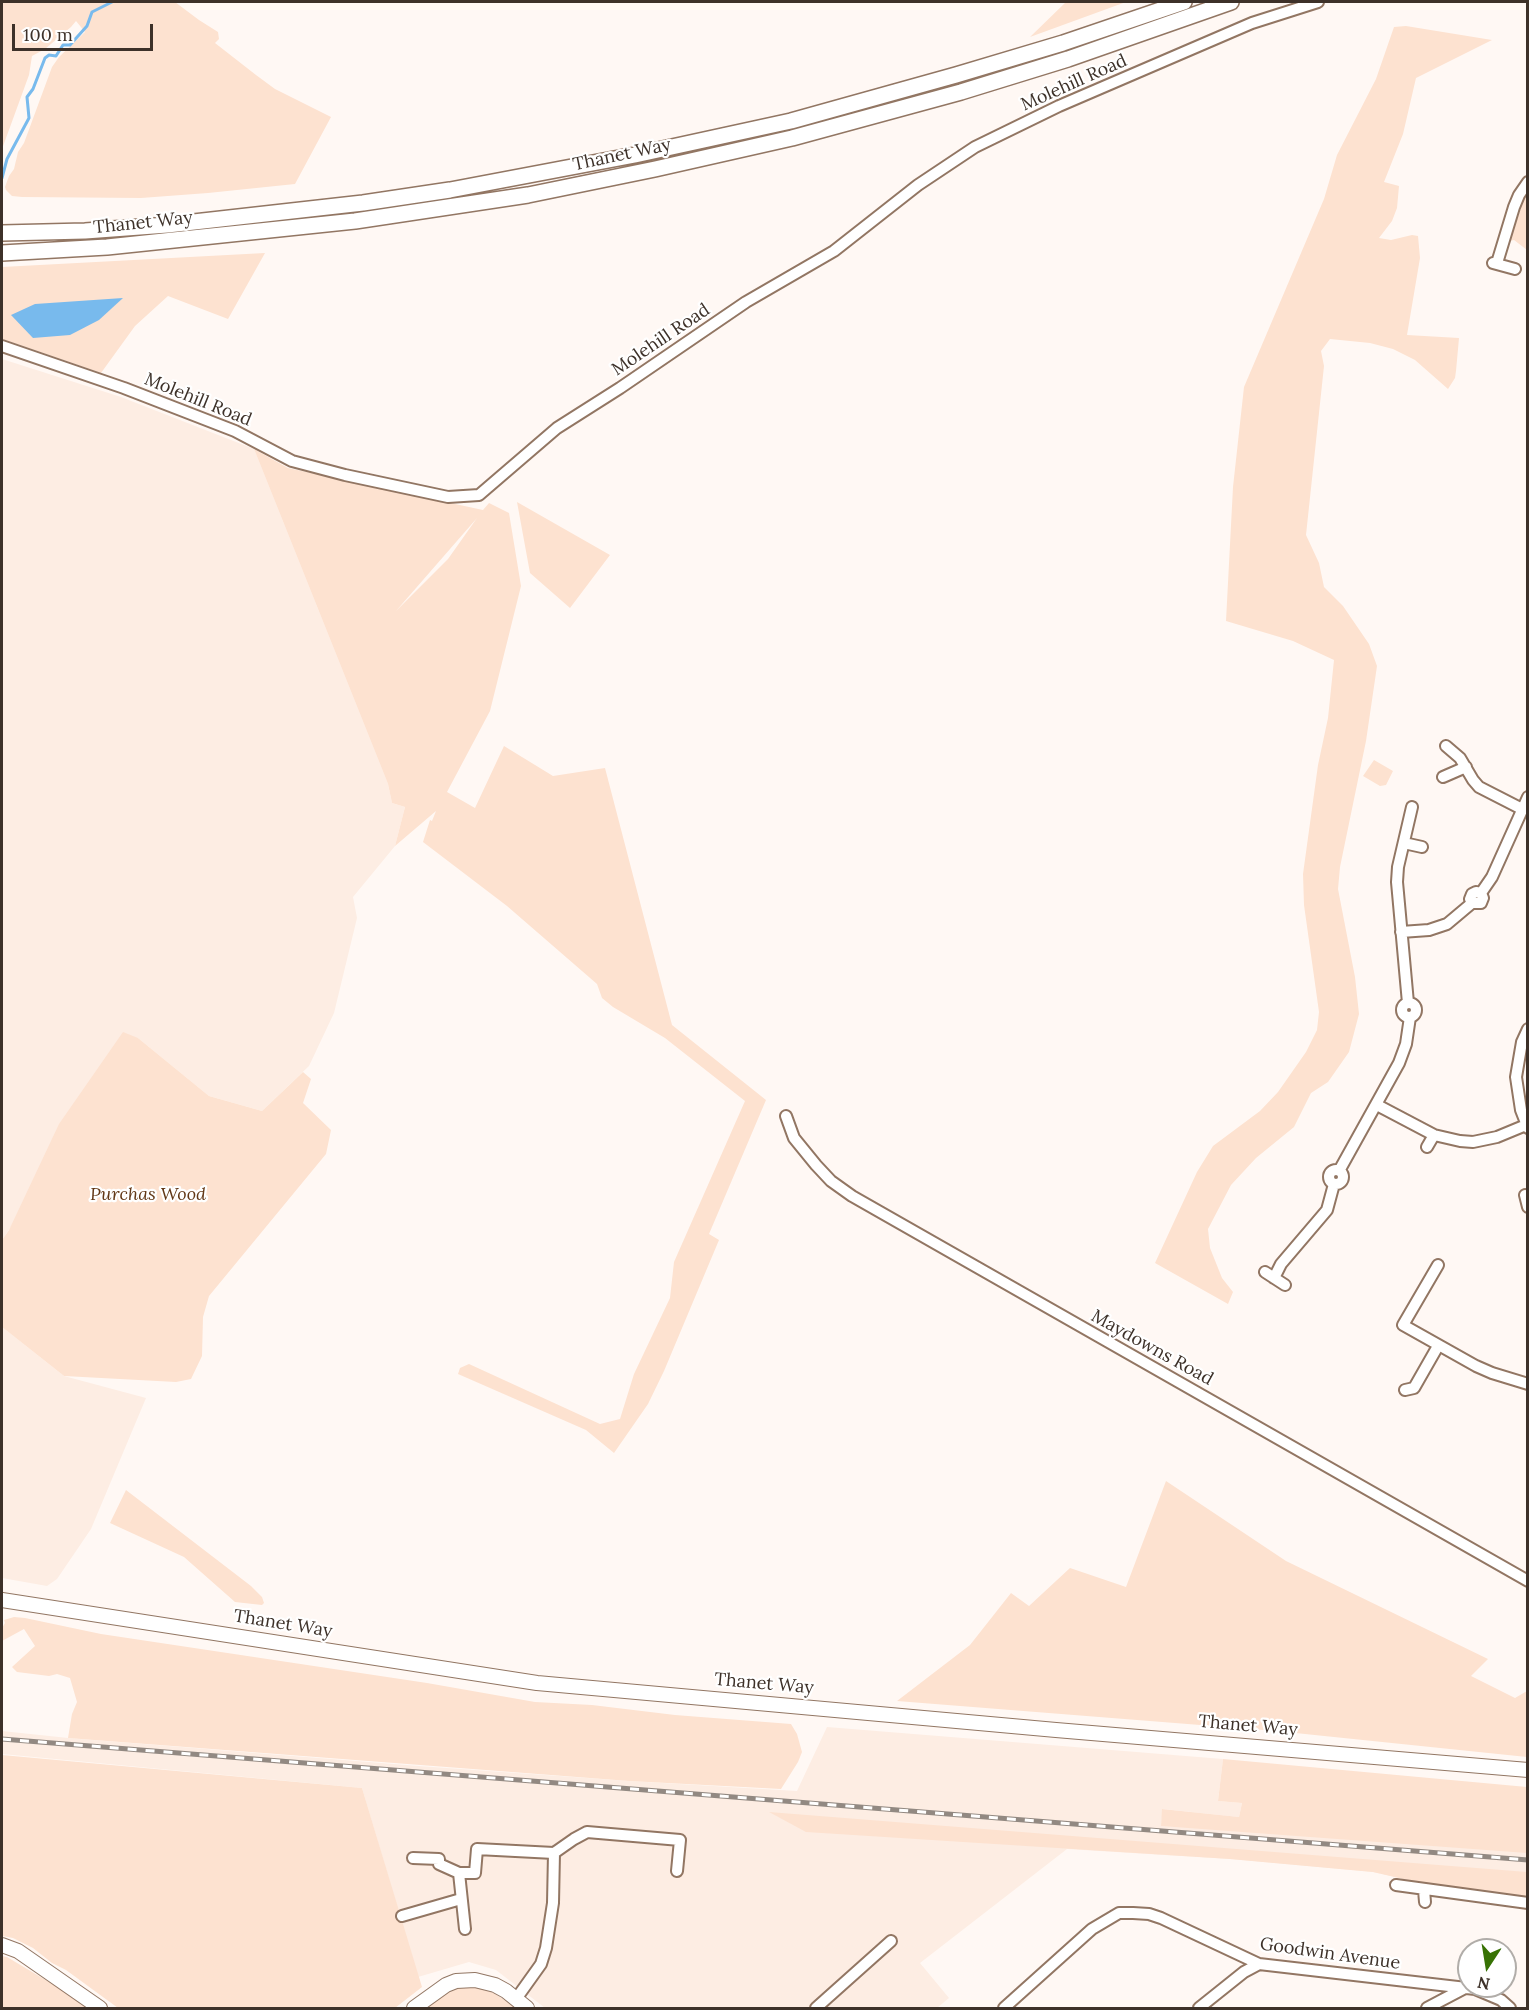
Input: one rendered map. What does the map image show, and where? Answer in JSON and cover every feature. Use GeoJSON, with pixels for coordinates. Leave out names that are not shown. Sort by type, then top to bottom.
{"type":"FeatureCollection","features":[{"type":"Feature","properties":{"kind":"highway","name":"Thanet Way"},"geometry":{"type":"LineString","coordinates":[[2,234],[167,225],[363,203],[450,190],[635,155],[791,121],[1063,43],[1184,2]]}},
{"type":"Feature","properties":{"kind":"highway","name":"Thanet Way"},"geometry":{"type":"LineString","coordinates":[[2,253],[107,247],[355,220],[528,195],[792,138],[961,92],[1068,59],[1231,2]]}},
{"type":"Feature","properties":{"kind":"main road","name":"Thanet Way"},"geometry":{"type":"LineString","coordinates":[[2,1600],[537,1683],[1527,1770]]}},
{"type":"Feature","properties":{"kind":"main road"},"geometry":{"type":"LineString","coordinates":[[2,1945],[18,1951],[100,2008]]}},
{"type":"Feature","properties":{"kind":"main road"},"geometry":{"type":"LineString","coordinates":[[414,2008],[436,1991],[456,1981],[484,1982],[506,1991],[527,2008]]}},
{"type":"Feature","properties":{"kind":"street","name":"Molehill Road"},"geometry":{"type":"LineString","coordinates":[[2,346],[124,388],[236,431],[292,461],[448,497],[479,495],[557,428],[746,302],[834,251],[918,185],[975,147],[1059,106],[1252,23],[1318,2]]}},
{"type":"Feature","properties":{"kind":"street"},"geometry":{"type":"LineString","coordinates":[[1515,269],[1494,263],[1514,207],[1527,182]]}},
{"type":"Feature","properties":{"kind":"street"},"geometry":{"type":"LineString","coordinates":[[1446,746],[1460,758],[1479,787],[1522,808]]}},
{"type":"Feature","properties":{"kind":"street"},"geometry":{"type":"LineString","coordinates":[[1443,777],[1466,767]]}},
{"type":"Feature","properties":{"kind":"street"},"geometry":{"type":"LineString","coordinates":[[1401,932],[1437,928],[1455,919],[1472,903],[1470,898],[1472,894],[1481,893],[1492,877],[1527,797]]}},
{"type":"Feature","properties":{"kind":"street"},"geometry":{"type":"LineString","coordinates":[[1285,1285],[1269,1275],[1327,1210],[1334,1184],[1342,1180],[1339,1171],[1377,1105],[1402,1054],[1410,1017],[1416,1009],[1413,1004],[1408,1003],[1397,882],[1412,807]]}},
{"type":"Feature","properties":{"kind":"street"},"geometry":{"type":"LineString","coordinates":[[1404,843],[1422,847]]}},
{"type":"Feature","properties":{"kind":"street"},"geometry":{"type":"LineString","coordinates":[[1377,1105],[1445,1139],[1473,1142],[1527,1127],[1517,1095],[1516,1077],[1522,1042],[1527,1029]]}},
{"type":"Feature","properties":{"kind":"street","name":"Maydowns Road"},"geometry":{"type":"LineString","coordinates":[[786,1116],[794,1138],[831,1181],[852,1196],[1527,1581]]}},
{"type":"Feature","properties":{"kind":"street"},"geometry":{"type":"LineString","coordinates":[[1427,1147],[1434,1135]]}},
{"type":"Feature","properties":{"kind":"street"},"geometry":{"type":"LineString","coordinates":[[1438,1265],[1403,1325],[1438,1346],[1492,1373],[1527,1384]]}},
{"type":"Feature","properties":{"kind":"street"},"geometry":{"type":"LineString","coordinates":[[1405,1390],[1414,1388],[1438,1346]]}},
{"type":"Feature","properties":{"kind":"street"},"geometry":{"type":"LineString","coordinates":[[413,1858],[439,1859],[439,1864],[459,1873],[475,1873],[477,1849],[554,1853],[587,1832],[680,1840],[676,1871]]}},
{"type":"Feature","properties":{"kind":"street"},"geometry":{"type":"LineString","coordinates":[[516,1999],[541,1964],[546,1948],[553,1903],[554,1853]]}},
{"type":"Feature","properties":{"kind":"street"},"geometry":{"type":"LineString","coordinates":[[459,1873],[465,1929]]}},
{"type":"Feature","properties":{"kind":"street"},"geometry":{"type":"LineString","coordinates":[[1396,1885],[1527,1903]]}},
{"type":"Feature","properties":{"kind":"street"},"geometry":{"type":"LineString","coordinates":[[1424,1890],[1425,1902]]}},
{"type":"Feature","properties":{"kind":"street"},"geometry":{"type":"LineString","coordinates":[[402,1916],[461,1899]]}},
{"type":"Feature","properties":{"kind":"street","name":"Goodwin Avenue"},"geometry":{"type":"LineString","coordinates":[[1005,2008],[1092,1929],[1119,1913],[1155,1916],[1259,1964],[1457,1988]]}},
{"type":"Feature","properties":{"kind":"street"},"geometry":{"type":"LineString","coordinates":[[816,2008],[891,1941]]}},
{"type":"Feature","properties":{"kind":"street"},"geometry":{"type":"LineString","coordinates":[[1199,2008],[1244,1972],[1259,1964]]}},
{"type":"Feature","properties":{"kind":"street"},"geometry":{"type":"LineString","coordinates":[[1416,1983],[1428,1992],[1428,2008],[1457,1992]]}},
{"type":"Feature","properties":{"kind":"street","name":"Goodwin Avenue"},"geometry":{"type":"LineString","coordinates":[[1496,1998],[1510,2008]]}},
{"type":"Feature","properties":{"kind":"shaded area"},"geometry":{"type":"Polygon","coordinates":[[[2,359],[121,397],[254,449],[388,784],[392,803],[405,807],[395,846],[353,897],[357,918],[334,1013],[309,1066],[262,1111],[209,1096],[138,1038],[2,1240],[2,359]]]}},
{"type":"Feature","properties":{"kind":"shaded area"},"geometry":{"type":"Polygon","coordinates":[[[2,1327],[64,1376],[146,1398],[91,1529],[57,1579],[47,1586],[2,1578],[2,1327]]]}},
{"type":"Feature","properties":{"kind":"shaded area"},"geometry":{"type":"Polygon","coordinates":[[[827,1727],[1223,1759],[1218,1801],[1242,1803],[1239,1817],[1163,1809],[1161,1826],[1527,1836],[1527,1899],[1434,1886],[1373,1872],[1230,1859],[1067,1849],[920,1963],[949,1998],[937,2008],[545,2008],[496,1970],[469,1962],[418,1977],[362,1788],[2,1754],[2,1731],[419,1766],[797,1791],[827,1727]]]}},
{"type":"Feature","properties":{"kind":"green space"},"geometry":{"type":"Polygon","coordinates":[[[2,2],[175,2],[218,32],[219,39],[215,43],[256,75],[275,89],[331,117],[295,184],[141,198],[12,196],[5,187],[14,169],[18,152],[24,143],[52,67],[85,32],[76,21],[45,49],[32,56],[29,75],[2,149],[2,2]]]}},
{"type":"Feature","properties":{"kind":"green space"},"geometry":{"type":"Polygon","coordinates":[[[1066,2],[1126,2],[1030,37],[1066,2]]]}},
{"type":"Feature","properties":{"kind":"green space"},"geometry":{"type":"Polygon","coordinates":[[[1406,26],[1492,40],[1416,78],[1403,134],[1384,182],[1399,186],[1397,208],[1392,221],[1379,238],[1391,240],[1412,235],[1418,236],[1420,258],[1407,335],[1459,338],[1456,371],[1455,378],[1448,389],[1415,360],[1393,349],[1370,343],[1330,339],[1321,351],[1324,366],[1306,535],[1319,563],[1324,587],[1343,606],[1369,644],[1377,666],[1366,741],[1340,867],[1338,889],[1355,977],[1359,1014],[1349,1052],[1328,1082],[1311,1093],[1294,1127],[1256,1158],[1231,1185],[1208,1229],[1210,1248],[1222,1278],[1233,1292],[1228,1304],[1155,1263],[1197,1172],[1213,1146],[1260,1111],[1278,1092],[1306,1052],[1317,1030],[1319,1012],[1304,905],[1303,874],[1318,765],[1328,718],[1334,660],[1293,641],[1226,621],[1233,487],[1244,387],[1324,199],[1337,155],[1376,79],[1394,27],[1406,26]]]}},
{"type":"Feature","properties":{"kind":"green space"},"geometry":{"type":"Polygon","coordinates":[[[1527,191],[1527,250],[1514,240],[1510,241],[1523,201],[1522,195],[1527,191]]]}},
{"type":"Feature","properties":{"kind":"green space"},"geometry":{"type":"Polygon","coordinates":[[[265,253],[228,319],[168,296],[135,326],[101,373],[2,339],[2,267],[265,253]]]}},
{"type":"Feature","properties":{"kind":"green space"},"geometry":{"type":"Polygon","coordinates":[[[254,449],[288,468],[483,510],[489,503],[509,513],[521,586],[490,711],[447,792],[475,808],[504,746],[553,776],[605,768],[672,1025],[766,1100],[709,1234],[719,1240],[664,1371],[648,1404],[614,1453],[586,1430],[458,1374],[460,1368],[469,1364],[600,1424],[620,1419],[634,1374],[670,1298],[674,1262],[745,1101],[665,1038],[613,1007],[602,998],[597,984],[507,906],[423,842],[430,820],[432,821],[436,811],[395,846],[405,807],[392,803],[388,784],[254,449]],[[477,518],[396,611],[448,559],[477,518]]]}},
{"type":"Feature","properties":{"kind":"green space"},"geometry":{"type":"Polygon","coordinates":[[[517,502],[610,555],[570,608],[530,573],[517,502]]]}},
{"type":"Feature","properties":{"kind":"green space"},"geometry":{"type":"Polygon","coordinates":[[[1374,760],[1393,771],[1386,785],[1380,786],[1363,776],[1374,760]]]}},
{"type":"Feature","properties":{"kind":"green space","name":"Purchas Wood"},"geometry":{"type":"Polygon","coordinates":[[[123,1032],[138,1038],[209,1096],[262,1111],[303,1072],[311,1079],[303,1103],[331,1130],[326,1154],[209,1296],[203,1317],[202,1356],[191,1379],[176,1382],[64,1376],[2,1327],[2,1240],[9,1230],[59,1124],[123,1032]]]}},
{"type":"Feature","properties":{"kind":"green space"},"geometry":{"type":"Polygon","coordinates":[[[1166,1481],[1286,1561],[1488,1659],[1471,1676],[1515,1698],[1527,1691],[1527,1757],[1276,1731],[897,1701],[970,1645],[1011,1593],[1029,1606],[1070,1568],[1126,1587],[1166,1481]]]}},
{"type":"Feature","properties":{"kind":"green space"},"geometry":{"type":"Polygon","coordinates":[[[126,1490],[251,1586],[262,1597],[264,1603],[262,1605],[235,1602],[184,1557],[110,1523],[126,1490]]]}},
{"type":"Feature","properties":{"kind":"green space"},"geometry":{"type":"Polygon","coordinates":[[[14,1617],[101,1634],[427,1683],[535,1702],[592,1705],[675,1715],[791,1724],[797,1734],[802,1752],[781,1789],[629,1781],[68,1738],[72,1714],[77,1702],[70,1678],[57,1674],[49,1676],[17,1672],[12,1667],[35,1646],[24,1629],[2,1641],[4,1620],[14,1617]]]}},
{"type":"Feature","properties":{"kind":"green space"},"geometry":{"type":"Polygon","coordinates":[[[2,1755],[362,1788],[422,1987],[395,2008],[118,2008],[33,1948],[13,1938],[2,1936],[2,1755]]]}},
{"type":"Feature","properties":{"kind":"green space"},"geometry":{"type":"Polygon","coordinates":[[[1223,1759],[1527,1787],[1527,1853],[1161,1826],[1162,1809],[1239,1817],[1242,1803],[1218,1801],[1223,1759]]]}},
{"type":"Feature","properties":{"kind":"green space"},"geometry":{"type":"Polygon","coordinates":[[[769,1812],[1527,1872],[1527,1899],[1434,1886],[1373,1872],[1230,1859],[806,1832],[769,1812]]]}},
{"type":"Feature","properties":{"kind":"green space"},"geometry":{"type":"Polygon","coordinates":[[[2,1956],[59,1988],[87,2008],[2,2008],[2,1956]]]}},
{"type":"Feature","properties":{"kind":"green space"},"geometry":{"type":"Polygon","coordinates":[[[453,1987],[474,1987],[494,1993],[516,2008],[421,2008],[453,1987]]]}},
{"type":"Feature","properties":{"kind":"water"},"geometry":{"type":"Polygon","coordinates":[[[123,298],[99,320],[70,335],[33,338],[11,315],[35,304],[123,298]]]}},
{"type":"Feature","properties":{"kind":"waterway"},"geometry":{"type":"LineString","coordinates":[[2,178],[7,159],[29,118],[27,97],[33,89],[45,58],[49,55],[56,56],[63,45],[70,45],[87,26],[92,12],[112,2]]}},
{"type":"Feature","properties":{"kind":"railway"},"geometry":{"type":"LineString","coordinates":[[2,1739],[1528,1860]]}}]}
